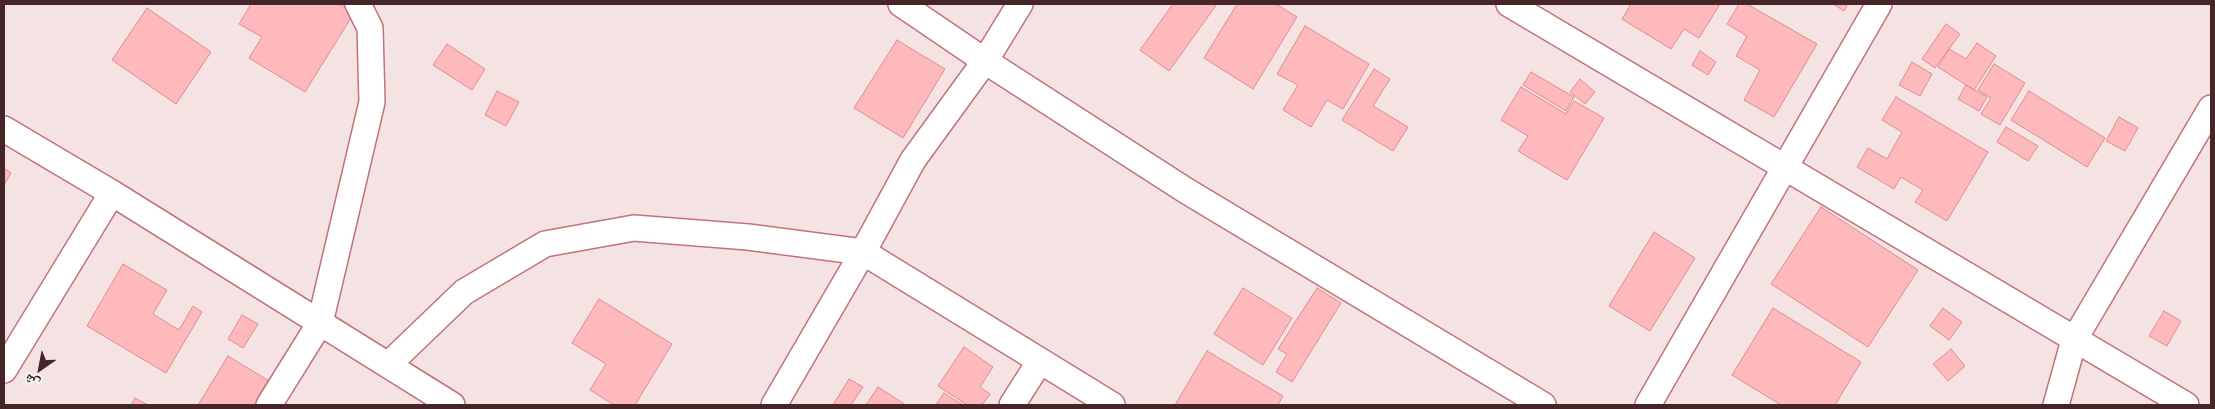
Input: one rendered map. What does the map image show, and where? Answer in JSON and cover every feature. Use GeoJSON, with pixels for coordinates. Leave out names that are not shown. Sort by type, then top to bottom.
{"type":"FeatureCollection","features":[{"type":"Feature","properties":{"kind":"street"},"geometry":{"type":"LineString","coordinates":[[269,405],[320,323],[372,102],[370,28],[358,4]]}},
{"type":"Feature","properties":{"kind":"street"},"geometry":{"type":"LineString","coordinates":[[901,4],[1184,190],[1543,405]]}},
{"type":"Feature","properties":{"kind":"street"},"geometry":{"type":"LineString","coordinates":[[774,405],[863,252],[913,160],[985,61],[1020,4]]}},
{"type":"Feature","properties":{"kind":"street"},"geometry":{"type":"LineString","coordinates":[[1509,4],[2186,405]]}},
{"type":"Feature","properties":{"kind":"street"},"geometry":{"type":"LineString","coordinates":[[1648,405],[1879,4]]}},
{"type":"Feature","properties":{"kind":"street"},"geometry":{"type":"LineString","coordinates":[[2056,405],[2074,340],[2211,108]]}},
{"type":"Feature","properties":{"kind":"street"},"geometry":{"type":"LineString","coordinates":[[4,129],[112,193],[452,405]]}},
{"type":"Feature","properties":{"kind":"street"},"geometry":{"type":"LineString","coordinates":[[4,370],[112,193]]}},
{"type":"Feature","properties":{"kind":"street"},"geometry":{"type":"LineString","coordinates":[[388,365],[464,292],[545,244],[634,228],[748,236],[863,252],[1112,405]]}},
{"type":"Feature","properties":{"kind":"street"},"geometry":{"type":"LineString","coordinates":[[1012,405],[1040,361]]}},
{"type":"Feature","properties":{"kind":"building"},"geometry":{"type":"Polygon","coordinates":[[[251,4],[340,4],[354,13],[305,92],[249,58],[262,37],[239,24],[251,4]]]}},
{"type":"Feature","properties":{"kind":"building"},"geometry":{"type":"Polygon","coordinates":[[[1173,4],[1217,4],[1169,71],[1140,50],[1173,4]]]}},
{"type":"Feature","properties":{"kind":"building"},"geometry":{"type":"Polygon","coordinates":[[[1237,4],[1276,4],[1297,17],[1253,89],[1204,58],[1237,4]]]}},
{"type":"Feature","properties":{"kind":"building"},"geometry":{"type":"Polygon","coordinates":[[[1631,4],[1720,4],[1699,38],[1684,29],[1671,49],[1622,19],[1631,4]]]}},
{"type":"Feature","properties":{"kind":"building"},"geometry":{"type":"Polygon","coordinates":[[[1739,4],[1747,4],[1817,44],[1774,117],[1744,100],[1760,70],[1736,56],[1747,36],[1727,24],[1739,4]]]}},
{"type":"Feature","properties":{"kind":"building"},"geometry":{"type":"Polygon","coordinates":[[[1833,4],[1848,4],[1844,11],[1833,4]]]}},
{"type":"Feature","properties":{"kind":"building"},"geometry":{"type":"Polygon","coordinates":[[[147,8],[211,52],[176,104],[112,60],[147,8]]]}},
{"type":"Feature","properties":{"kind":"building"},"geometry":{"type":"Polygon","coordinates":[[[1946,24],[1960,34],[1935,68],[1922,59],[1946,24]]]}},
{"type":"Feature","properties":{"kind":"building"},"geometry":{"type":"Polygon","coordinates":[[[1305,26],[1369,64],[1343,109],[1327,100],[1311,127],[1283,110],[1298,85],[1277,74],[1305,26]]]}},
{"type":"Feature","properties":{"kind":"building"},"geometry":{"type":"Polygon","coordinates":[[[897,40],[945,69],[903,138],[854,108],[897,40]]]}},
{"type":"Feature","properties":{"kind":"building"},"geometry":{"type":"Polygon","coordinates":[[[1977,43],[1996,56],[1974,90],[1938,67],[1949,49],[1966,59],[1977,43]]]}},
{"type":"Feature","properties":{"kind":"building"},"geometry":{"type":"Polygon","coordinates":[[[447,44],[485,69],[472,90],[433,65],[447,44]]]}},
{"type":"Feature","properties":{"kind":"building"},"geometry":{"type":"Polygon","coordinates":[[[1700,51],[1716,62],[1708,75],[1692,65],[1700,51]]]}},
{"type":"Feature","properties":{"kind":"building"},"geometry":{"type":"Polygon","coordinates":[[[1912,62],[1932,74],[1920,96],[1899,85],[1912,62]]]}},
{"type":"Feature","properties":{"kind":"building"},"geometry":{"type":"Polygon","coordinates":[[[1994,64],[2025,83],[2000,125],[1981,114],[1991,98],[1978,90],[1994,64]]]}},
{"type":"Feature","properties":{"kind":"building"},"geometry":{"type":"Polygon","coordinates":[[[1374,69],[1390,79],[1373,106],[1408,127],[1393,151],[1342,120],[1374,69]]]}},
{"type":"Feature","properties":{"kind":"building"},"geometry":{"type":"Polygon","coordinates":[[[1531,72],[1574,97],[1566,111],[1523,85],[1531,72]]]}},
{"type":"Feature","properties":{"kind":"building"},"geometry":{"type":"Polygon","coordinates":[[[1580,79],[1595,92],[1585,104],[1570,92],[1580,79]]]}},
{"type":"Feature","properties":{"kind":"building"},"geometry":{"type":"Polygon","coordinates":[[[1966,85],[1987,97],[1979,111],[1958,99],[1966,85]]]}},
{"type":"Feature","properties":{"kind":"building"},"geometry":{"type":"Polygon","coordinates":[[[1521,87],[1566,114],[1574,101],[1604,118],[1567,180],[1518,151],[1528,136],[1501,120],[1521,87]]]}},
{"type":"Feature","properties":{"kind":"building"},"geometry":{"type":"Polygon","coordinates":[[[497,91],[519,102],[506,126],[485,115],[497,91]]]}},
{"type":"Feature","properties":{"kind":"building"},"geometry":{"type":"Polygon","coordinates":[[[2029,91],[2105,138],[2087,167],[2011,120],[2029,91]]]}},
{"type":"Feature","properties":{"kind":"building"},"geometry":{"type":"Polygon","coordinates":[[[1896,97],[1988,152],[1947,221],[1915,202],[1923,190],[1901,177],[1894,189],[1857,167],[1868,148],[1887,159],[1902,132],[1882,120],[1896,97]]]}},
{"type":"Feature","properties":{"kind":"building"},"geometry":{"type":"Polygon","coordinates":[[[2119,117],[2138,128],[2125,151],[2106,141],[2119,117]]]}},
{"type":"Feature","properties":{"kind":"building"},"geometry":{"type":"Polygon","coordinates":[[[2006,127],[2038,146],[2028,161],[1997,142],[2006,127]]]}},
{"type":"Feature","properties":{"kind":"building"},"geometry":{"type":"Polygon","coordinates":[[[4,168],[11,173],[4,185],[4,168]]]}},
{"type":"Feature","properties":{"kind":"building"},"geometry":{"type":"Polygon","coordinates":[[[1821,207],[1918,270],[1868,347],[1771,284],[1821,207]]]}},
{"type":"Feature","properties":{"kind":"building"},"geometry":{"type":"Polygon","coordinates":[[[1654,232],[1695,258],[1650,331],[1609,306],[1654,232]]]}},
{"type":"Feature","properties":{"kind":"building"},"geometry":{"type":"Polygon","coordinates":[[[123,264],[167,290],[153,314],[179,330],[193,306],[202,312],[166,373],[87,326],[123,264]]]}},
{"type":"Feature","properties":{"kind":"building"},"geometry":{"type":"Polygon","coordinates":[[[1243,288],[1292,318],[1263,365],[1214,334],[1243,288]]]}},
{"type":"Feature","properties":{"kind":"building"},"geometry":{"type":"Polygon","coordinates":[[[1317,288],[1341,303],[1292,382],[1276,372],[1287,354],[1278,349],[1317,288]]]}},
{"type":"Feature","properties":{"kind":"building"},"geometry":{"type":"Polygon","coordinates":[[[599,299],[672,344],[635,405],[614,405],[590,390],[606,364],[572,343],[599,299]]]}},
{"type":"Feature","properties":{"kind":"building"},"geometry":{"type":"Polygon","coordinates":[[[1773,308],[1861,362],[1835,405],[1781,405],[1732,375],[1773,308]]]}},
{"type":"Feature","properties":{"kind":"building"},"geometry":{"type":"Polygon","coordinates":[[[1943,308],[1962,322],[1949,340],[1930,326],[1943,308]]]}},
{"type":"Feature","properties":{"kind":"building"},"geometry":{"type":"Polygon","coordinates":[[[2164,311],[2181,321],[2167,346],[2149,336],[2164,311]]]}},
{"type":"Feature","properties":{"kind":"building"},"geometry":{"type":"Polygon","coordinates":[[[242,315],[258,324],[243,348],[228,339],[242,315]]]}},
{"type":"Feature","properties":{"kind":"building"},"geometry":{"type":"Polygon","coordinates":[[[964,347],[993,367],[980,387],[990,394],[982,405],[967,405],[938,386],[964,347]]]}},
{"type":"Feature","properties":{"kind":"building"},"geometry":{"type":"Polygon","coordinates":[[[1951,349],[1965,366],[1948,381],[1933,364],[1951,349]]]}},
{"type":"Feature","properties":{"kind":"building"},"geometry":{"type":"Polygon","coordinates":[[[1207,351],[1283,396],[1278,405],[1175,405],[1207,351]]]}},
{"type":"Feature","properties":{"kind":"building"},"geometry":{"type":"Polygon","coordinates":[[[228,356],[284,390],[274,405],[198,405],[228,356]]]}},
{"type":"Feature","properties":{"kind":"building"},"geometry":{"type":"Polygon","coordinates":[[[849,379],[863,387],[851,405],[833,405],[849,379]]]}},
{"type":"Feature","properties":{"kind":"building"},"geometry":{"type":"Polygon","coordinates":[[[878,387],[906,405],[866,405],[878,387]]]}},
{"type":"Feature","properties":{"kind":"building"},"geometry":{"type":"Polygon","coordinates":[[[944,393],[963,405],[936,405],[944,393]]]}},
{"type":"Feature","properties":{"kind":"building"},"geometry":{"type":"Polygon","coordinates":[[[135,398],[148,405],[131,405],[135,398]]]}}]}
